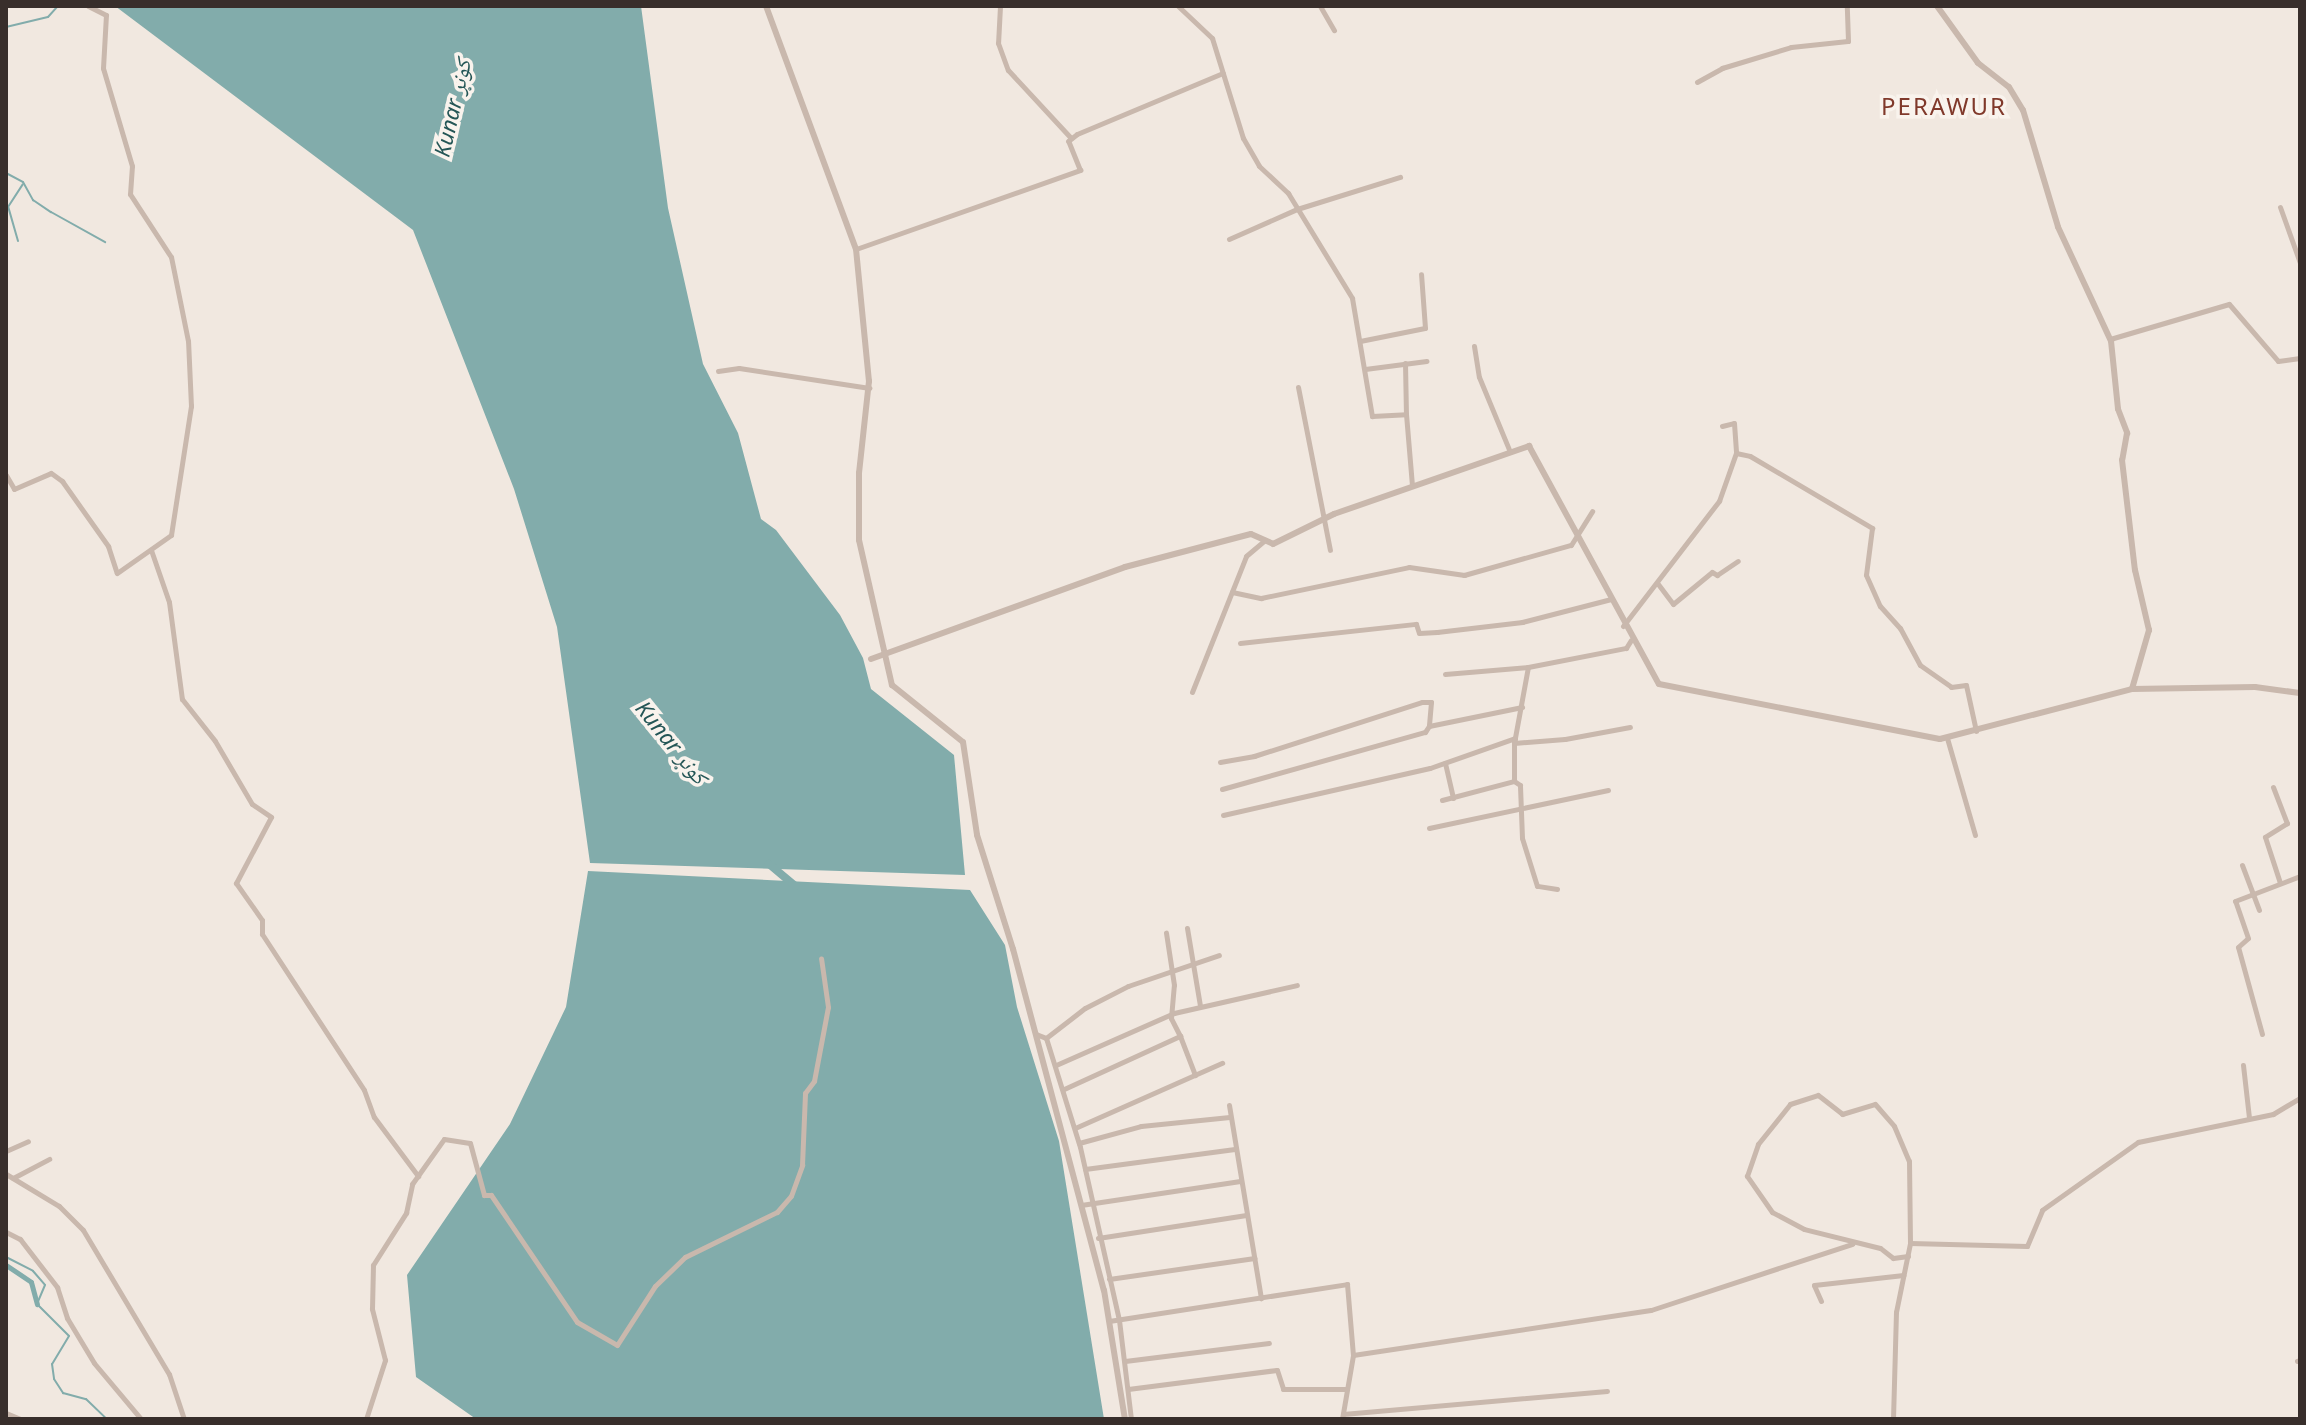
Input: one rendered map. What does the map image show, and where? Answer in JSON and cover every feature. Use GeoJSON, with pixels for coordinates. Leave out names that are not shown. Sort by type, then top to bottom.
{"type":"FeatureCollection","features":[{"type":"Feature","properties":{"kind":"street"},"geometry":{"type":"LineString","coordinates":[[6,475],[14,489],[51,473],[62,481],[108,546],[117,573],[171,535],[191,406],[188,341],[171,257],[130,194],[132,166],[103,68],[106,15],[88,6]]}},
{"type":"Feature","properties":{"kind":"street"},"geometry":{"type":"LineString","coordinates":[[766,6],[856,249],[869,388],[859,473],[859,540],[892,685],[963,742],[977,835],[1036,1034],[1081,1205],[1109,1321],[1125,1419]]}},
{"type":"Feature","properties":{"kind":"street"},"geometry":{"type":"LineString","coordinates":[[1000,6],[998,43],[1008,70],[1071,138]]}},
{"type":"Feature","properties":{"kind":"street"},"geometry":{"type":"LineString","coordinates":[[1178,6],[1212,38],[1243,138],[1259,166],[1297,209],[1352,298],[1372,416],[1406,414]]}},
{"type":"Feature","properties":{"kind":"street"},"geometry":{"type":"LineString","coordinates":[[1320,6],[1334,30]]}},
{"type":"Feature","properties":{"kind":"street"},"geometry":{"type":"LineString","coordinates":[[1697,82],[1722,68],[1791,47],[1848,41],[1847,6]]}},
{"type":"Feature","properties":{"kind":"street"},"geometry":{"type":"LineString","coordinates":[[1937,6],[1978,63],[2009,87],[2023,110],[2058,227],[2110,339],[2118,409],[2127,433],[2122,460],[2135,570],[2149,630],[2132,689]]}},
{"type":"Feature","properties":{"kind":"street"},"geometry":{"type":"LineString","coordinates":[[856,249],[1080,170],[1068,141],[1071,138],[1147,101],[1223,73]]}},
{"type":"Feature","properties":{"kind":"street"},"geometry":{"type":"LineString","coordinates":[[1229,239],[1297,209],[1400,177]]}},
{"type":"Feature","properties":{"kind":"street"},"geometry":{"type":"LineString","coordinates":[[2280,207],[2300,263]]}},
{"type":"Feature","properties":{"kind":"street"},"geometry":{"type":"LineString","coordinates":[[1360,341],[1425,328],[1421,274]]}},
{"type":"Feature","properties":{"kind":"street"},"geometry":{"type":"LineString","coordinates":[[2110,339],[2229,304],[2278,361],[2300,358]]}},
{"type":"Feature","properties":{"kind":"street"},"geometry":{"type":"LineString","coordinates":[[1474,346],[1479,377],[1510,452]]}},
{"type":"Feature","properties":{"kind":"street"},"geometry":{"type":"LineString","coordinates":[[1365,369],[1426,361]]}},
{"type":"Feature","properties":{"kind":"street"},"geometry":{"type":"LineString","coordinates":[[1405,363],[1412,485]]}},
{"type":"Feature","properties":{"kind":"street"},"geometry":{"type":"LineString","coordinates":[[718,371],[739,368],[869,388]]}},
{"type":"Feature","properties":{"kind":"street"},"geometry":{"type":"LineString","coordinates":[[1298,387],[1330,550]]}},
{"type":"Feature","properties":{"kind":"street"},"geometry":{"type":"LineString","coordinates":[[1623,626],[1719,501],[1736,453],[1734,423],[1722,426]]}},
{"type":"Feature","properties":{"kind":"street"},"geometry":{"type":"LineString","coordinates":[[871,659],[1125,567],[1251,534],[1273,544],[1322,520],[1412,485],[1529,446],[1623,626],[1659,684],[1947,738],[2132,689],[2255,687],[2300,693]]}},
{"type":"Feature","properties":{"kind":"street"},"geometry":{"type":"LineString","coordinates":[[1736,453],[1860,517],[1872,528],[1866,575],[1880,606],[1900,628],[1920,665],[1951,687],[1966,685],[1977,732]]}},
{"type":"Feature","properties":{"kind":"street"},"geometry":{"type":"LineString","coordinates":[[1232,592],[1261,598],[1409,567],[1464,575],[1577,541],[1592,511]]}},
{"type":"Feature","properties":{"kind":"street"},"geometry":{"type":"LineString","coordinates":[[1192,692],[1246,556],[1265,540]]}},
{"type":"Feature","properties":{"kind":"street"},"geometry":{"type":"LineString","coordinates":[[151,550],[169,602],[182,699],[228,759],[252,804],[271,817],[236,883],[262,920],[262,934],[364,1090],[374,1117],[418,1176]]}},
{"type":"Feature","properties":{"kind":"street"},"geometry":{"type":"LineString","coordinates":[[1658,584],[1673,604],[1712,572],[1717,575],[1738,561]]}},
{"type":"Feature","properties":{"kind":"street"},"geometry":{"type":"LineString","coordinates":[[1240,643],[1416,624],[1419,633],[1465,629],[1522,622],[1611,599]]}},
{"type":"Feature","properties":{"kind":"street"},"geometry":{"type":"LineString","coordinates":[[1445,674],[1528,667],[1626,648],[1631,640]]}},
{"type":"Feature","properties":{"kind":"street"},"geometry":{"type":"LineString","coordinates":[[1514,781],[1514,741],[1528,667]]}},
{"type":"Feature","properties":{"kind":"street"},"geometry":{"type":"LineString","coordinates":[[1220,762],[1254,756],[1422,702],[1431,702],[1429,726],[1425,732],[1222,789]]}},
{"type":"Feature","properties":{"kind":"street"},"geometry":{"type":"LineString","coordinates":[[1429,726],[1522,707]]}},
{"type":"Feature","properties":{"kind":"street"},"geometry":{"type":"LineString","coordinates":[[1223,815],[1445,763],[1514,741],[1630,727]]}},
{"type":"Feature","properties":{"kind":"street"},"geometry":{"type":"LineString","coordinates":[[1947,738],[1975,835]]}},
{"type":"Feature","properties":{"kind":"street"},"geometry":{"type":"LineString","coordinates":[[1445,763],[1453,798]]}},
{"type":"Feature","properties":{"kind":"street"},"geometry":{"type":"LineString","coordinates":[[1442,800],[1514,781],[1520,785],[1522,838],[1537,886],[1557,889]]}},
{"type":"Feature","properties":{"kind":"street"},"geometry":{"type":"LineString","coordinates":[[2273,787],[2287,823],[2265,837],[2280,883]]}},
{"type":"Feature","properties":{"kind":"street"},"geometry":{"type":"LineString","coordinates":[[1429,828],[1608,790]]}},
{"type":"Feature","properties":{"kind":"street"},"geometry":{"type":"LineString","coordinates":[[2242,865],[2259,910]]}},
{"type":"Feature","properties":{"kind":"street"},"geometry":{"type":"LineString","coordinates":[[2262,1034],[2238,947],[2248,938],[2235,901],[2300,876]]}},
{"type":"Feature","properties":{"kind":"street"},"geometry":{"type":"LineString","coordinates":[[1187,928],[1200,1006]]}},
{"type":"Feature","properties":{"kind":"street"},"geometry":{"type":"LineString","coordinates":[[1166,933],[1172,970],[1174,1013],[1171,1018],[1195,1075]]}},
{"type":"Feature","properties":{"kind":"street"},"geometry":{"type":"LineString","coordinates":[[1046,1038],[1085,1008],[1192,960],[1219,955]]}},
{"type":"Feature","properties":{"kind":"street"},"geometry":{"type":"LineString","coordinates":[[366,1419],[380,1389],[385,1360],[372,1309],[373,1265],[406,1213],[418,1176],[444,1139],[470,1143],[484,1195],[491,1195],[577,1322],[617,1345],[655,1286],[685,1257],[777,1212],[791,1196],[802,1165],[805,1093],[814,1081],[828,1007],[821,958]]}},
{"type":"Feature","properties":{"kind":"street"},"geometry":{"type":"LineString","coordinates":[[1056,1065],[1174,1013],[1297,985]]}},
{"type":"Feature","properties":{"kind":"street"},"geometry":{"type":"LineString","coordinates":[[1036,1034],[1046,1038],[1079,1143],[1098,1238],[1119,1320],[1131,1419]]}},
{"type":"Feature","properties":{"kind":"street"},"geometry":{"type":"LineString","coordinates":[[1064,1089],[1180,1036]]}},
{"type":"Feature","properties":{"kind":"street"},"geometry":{"type":"LineString","coordinates":[[1075,1128],[1222,1063]]}},
{"type":"Feature","properties":{"kind":"street"},"geometry":{"type":"LineString","coordinates":[[2243,1065],[2249,1118]]}},
{"type":"Feature","properties":{"kind":"street"},"geometry":{"type":"LineString","coordinates":[[1893,1419],[1890,1387],[1903,1275],[1909,1256],[1910,1243],[1909,1161],[1894,1126],[1875,1104],[1842,1114],[1818,1095],[1804,1097],[1773,1120],[1747,1176],[1772,1212],[1804,1229],[1852,1244],[1880,1248],[1893,1258],[1909,1256]]}},
{"type":"Feature","properties":{"kind":"street"},"geometry":{"type":"LineString","coordinates":[[1910,1243],[2027,1246],[2042,1210],[2074,1182],[2112,1165],[2138,1142],[2273,1114],[2300,1098]]}},
{"type":"Feature","properties":{"kind":"street"},"geometry":{"type":"LineString","coordinates":[[1229,1105],[1261,1298]]}},
{"type":"Feature","properties":{"kind":"street"},"geometry":{"type":"LineString","coordinates":[[1079,1143],[1141,1126],[1230,1117]]}},
{"type":"Feature","properties":{"kind":"street"},"geometry":{"type":"LineString","coordinates":[[6,1151],[28,1141]]}},
{"type":"Feature","properties":{"kind":"street"},"geometry":{"type":"LineString","coordinates":[[1085,1169],[1235,1149]]}},
{"type":"Feature","properties":{"kind":"street"},"geometry":{"type":"LineString","coordinates":[[13,1178],[49,1159]]}},
{"type":"Feature","properties":{"kind":"street"},"geometry":{"type":"LineString","coordinates":[[6,1174],[59,1206],[83,1230],[169,1374],[184,1419]]}},
{"type":"Feature","properties":{"kind":"street"},"geometry":{"type":"LineString","coordinates":[[1081,1205],[1240,1181]]}},
{"type":"Feature","properties":{"kind":"street"},"geometry":{"type":"LineString","coordinates":[[1098,1238],[1246,1215]]}},
{"type":"Feature","properties":{"kind":"street"},"geometry":{"type":"LineString","coordinates":[[6,1232],[20,1239],[57,1287],[89,1355],[141,1419]]}},
{"type":"Feature","properties":{"kind":"street"},"geometry":{"type":"LineString","coordinates":[[1353,1355],[1651,1310],[1852,1244]]}},
{"type":"Feature","properties":{"kind":"street"},"geometry":{"type":"LineString","coordinates":[[1109,1279],[1254,1258]]}},
{"type":"Feature","properties":{"kind":"street"},"geometry":{"type":"LineString","coordinates":[[1821,1301],[1814,1285],[1903,1275]]}},
{"type":"Feature","properties":{"kind":"street"},"geometry":{"type":"LineString","coordinates":[[1109,1321],[1347,1284],[1353,1355],[1342,1416],[1607,1391]]}},
{"type":"Feature","properties":{"kind":"street"},"geometry":{"type":"LineString","coordinates":[[1125,1361],[1269,1343]]}},
{"type":"Feature","properties":{"kind":"street"},"geometry":{"type":"LineString","coordinates":[[1128,1389],[1277,1370],[1283,1389],[1345,1389]]}},
{"type":"Feature","properties":{"kind":"street"},"geometry":{"type":"LineString","coordinates":[[6,1413],[20,1419]]}},
{"type":"Feature","properties":{"kind":"water"},"geometry":{"type":"Polygon","coordinates":[[[115,6],[641,6],[668,208],[703,364],[738,433],[761,519],[776,530],[840,615],[863,658],[871,689],[954,755],[965,875],[590,863],[557,627],[514,489],[413,230],[115,6]]]}},
{"type":"Feature","properties":{"kind":"water"},"geometry":{"type":"Polygon","coordinates":[[[588,871],[970,890],[1005,945],[1017,1007],[1059,1141],[1104,1419],[476,1419],[416,1377],[407,1275],[510,1124],[566,1007],[588,871]]]}},
{"type":"Feature","properties":{"kind":"waterway"},"geometry":{"type":"LineString","coordinates":[[6,27],[48,17],[58,6]]}},
{"type":"Feature","properties":{"kind":"waterway"},"geometry":{"type":"LineString","coordinates":[[6,173],[23,182],[33,200],[105,242]]}},
{"type":"Feature","properties":{"kind":"waterway"},"geometry":{"type":"LineString","coordinates":[[18,241],[8,207],[23,184]]}},
{"type":"Feature","properties":{"kind":"waterway","name":"Kunar کونړ"},"geometry":{"type":"LineString","coordinates":[[769,864],[795,886]]}},
{"type":"Feature","properties":{"kind":"waterway"},"geometry":{"type":"LineString","coordinates":[[6,1257],[33,1271],[45,1285],[37,1304],[69,1336],[52,1364],[54,1379],[63,1393],[86,1399],[107,1419]]}},
{"type":"Feature","properties":{"kind":"waterway"},"geometry":{"type":"LineString","coordinates":[[6,1265],[31,1282],[37,1304]]}},
{"type":"Feature","properties":{"kind":"district","name":"PERAWUR"},"geometry":{"type":"Point","coordinates":[1944,106]}}]}
